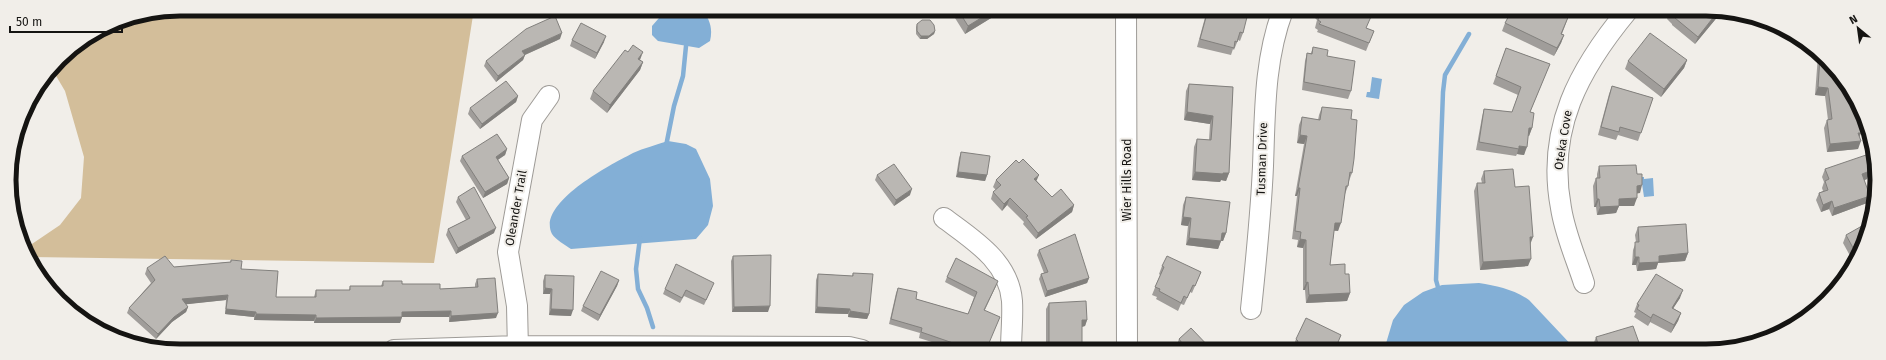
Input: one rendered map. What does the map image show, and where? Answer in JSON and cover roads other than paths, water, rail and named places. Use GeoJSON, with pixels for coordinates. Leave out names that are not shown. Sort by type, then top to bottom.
{"type":"FeatureCollection","features":[{"type":"Feature","properties":{"kind":"street","name":"Wier Hills Road"},"geometry":{"type":"LineString","coordinates":[[1126,16],[1127,344]]}},
{"type":"Feature","properties":{"kind":"street","name":"Tusman Drive"},"geometry":{"type":"LineString","coordinates":[[1251,309],[1259,223],[1264,110],[1269,63],[1281,16]]}},
{"type":"Feature","properties":{"kind":"street","name":"Oteka Cove"},"geometry":{"type":"LineString","coordinates":[[1584,283],[1566,231],[1560,207],[1557,165],[1560,141],[1570,100],[1578,81],[1602,42],[1623,16]]}},
{"type":"Feature","properties":{"kind":"street","name":"Oleander Trail"},"geometry":{"type":"LineString","coordinates":[[518,344],[517,306],[508,252],[532,120],[549,96]]}},
{"type":"Feature","properties":{"kind":"street"},"geometry":{"type":"LineString","coordinates":[[944,218],[986,250],[1004,274],[1012,300],[1011,344]]}},
{"type":"Feature","properties":{"kind":"water"},"geometry":{"type":"Polygon","coordinates":[[[662,16],[707,16],[711,32],[710,41],[699,48],[658,41],[652,35],[652,26],[662,16]]]}},
{"type":"Feature","properties":{"kind":"water"},"geometry":{"type":"Polygon","coordinates":[[[1372,77],[1382,79],[1379,99],[1366,97],[1367,92],[1370,92],[1372,77]]]}},
{"type":"Feature","properties":{"kind":"water"},"geometry":{"type":"Polygon","coordinates":[[[668,141],[686,144],[696,149],[710,179],[713,206],[708,225],[696,239],[571,249],[552,234],[550,222],[555,210],[565,198],[579,186],[594,175],[633,153],[668,141]]]}},
{"type":"Feature","properties":{"kind":"water"},"geometry":{"type":"Polygon","coordinates":[[[1641,177],[1644,177],[1644,179],[1653,178],[1654,196],[1644,197],[1641,177]]]}},
{"type":"Feature","properties":{"kind":"water"},"geometry":{"type":"Polygon","coordinates":[[[1479,283],[1499,287],[1523,296],[1529,300],[1570,344],[1386,344],[1393,320],[1404,305],[1423,292],[1442,285],[1479,283]]]}},
{"type":"Feature","properties":{"kind":"waterway"},"geometry":{"type":"LineString","coordinates":[[1439,291],[1436,280],[1443,92],[1445,75],[1469,34]]}},
{"type":"Feature","properties":{"kind":"waterway"},"geometry":{"type":"LineString","coordinates":[[666,146],[674,106],[683,76],[686,46]]}},
{"type":"Feature","properties":{"kind":"waterway"},"geometry":{"type":"LineString","coordinates":[[640,238],[636,269],[638,289],[647,308],[653,327]]}}]}
